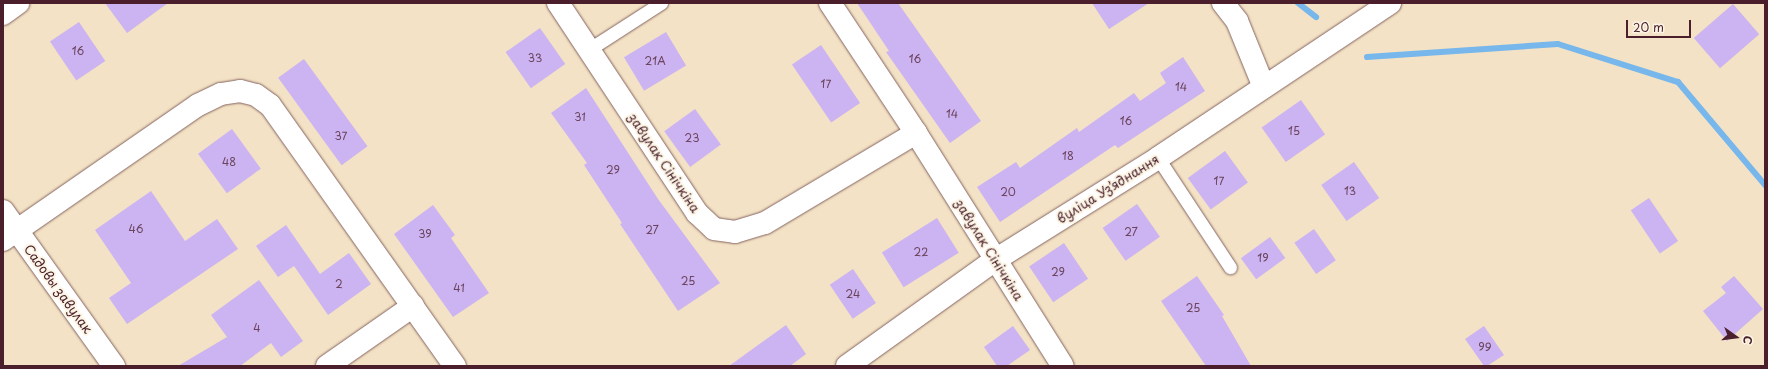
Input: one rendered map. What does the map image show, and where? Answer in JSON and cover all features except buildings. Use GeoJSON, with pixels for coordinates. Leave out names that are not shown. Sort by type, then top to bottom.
{"type":"FeatureCollection","features":[{"type":"Feature","properties":{"kind":"street"},"geometry":{"type":"LineString","coordinates":[[3,14],[18,3]]}},
{"type":"Feature","properties":{"kind":"street","name":"завулак Сінічкіна"},"geometry":{"type":"LineString","coordinates":[[558,3],[697,213],[714,229],[735,232],[765,223],[916,133]]}},
{"type":"Feature","properties":{"kind":"street","name":"завулак Сінічкіна"},"geometry":{"type":"LineString","coordinates":[[830,3],[916,133],[1063,366]]}},
{"type":"Feature","properties":{"kind":"street"},"geometry":{"type":"LineString","coordinates":[[1223,3],[1237,21],[1264,87]]}},
{"type":"Feature","properties":{"kind":"street","name":"вуліца Узʼяднання"},"geometry":{"type":"LineString","coordinates":[[847,366],[995,260],[1158,158],[1264,87],[1376,7]]}},
{"type":"Feature","properties":{"kind":"street"},"geometry":{"type":"LineString","coordinates":[[10,235],[198,105],[221,94],[240,90],[256,95],[270,105],[455,366]]}},
{"type":"Feature","properties":{"kind":"street","name":"Садовы завулак"},"geometry":{"type":"LineString","coordinates":[[3,210],[10,235],[114,366]]}},
{"type":"Feature","properties":{"kind":"street"},"geometry":{"type":"LineString","coordinates":[[327,366],[412,306]]}},
{"type":"Feature","properties":{"kind":"lane"},"geometry":{"type":"LineString","coordinates":[[588,50],[661,3]]}},
{"type":"Feature","properties":{"kind":"lane"},"geometry":{"type":"LineString","coordinates":[[1158,158],[1230,267]]}},
{"type":"Feature","properties":{"kind":"waterway"},"geometry":{"type":"LineString","coordinates":[[1298,3],[1316,17]]}},
{"type":"Feature","properties":{"kind":"waterway"},"geometry":{"type":"LineString","coordinates":[[1367,57],[1558,44],[1678,82],[1765,185]]}}]}
